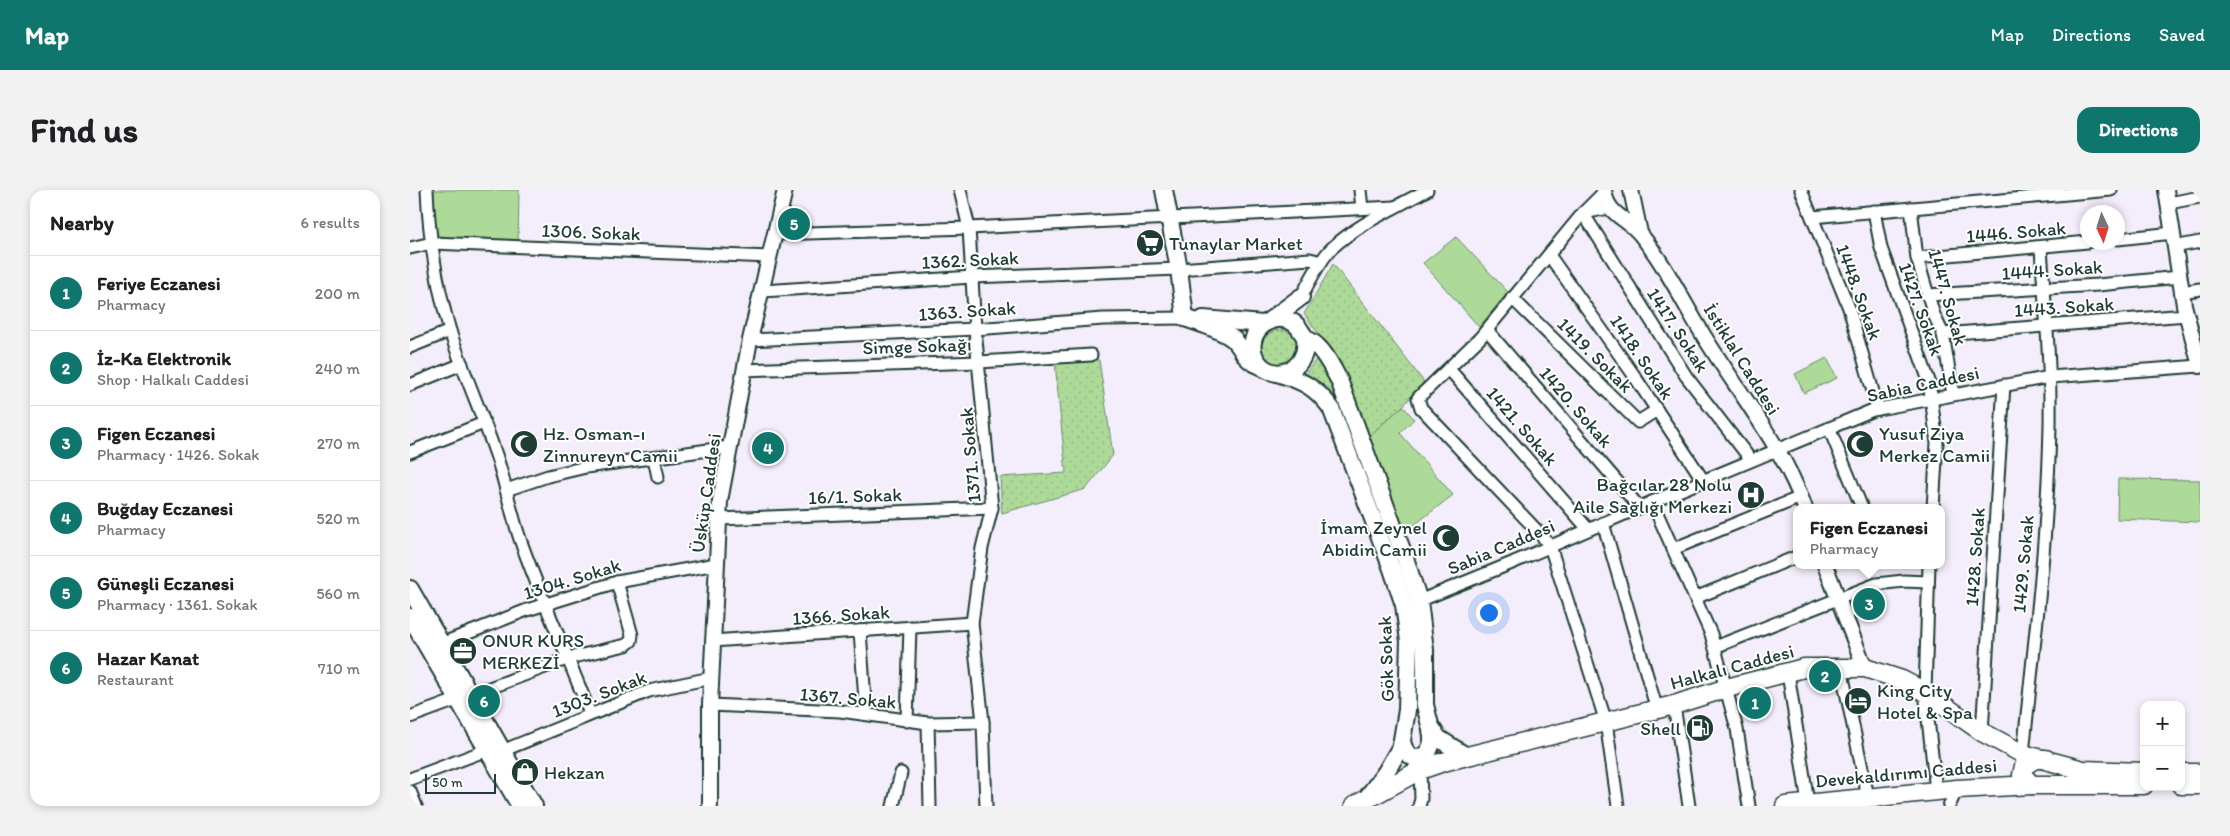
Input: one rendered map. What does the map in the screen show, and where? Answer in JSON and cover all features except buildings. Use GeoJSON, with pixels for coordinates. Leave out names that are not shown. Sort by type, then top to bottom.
{"type":"FeatureCollection","features":[{"type":"Feature","properties":{"kind":"main road"},"geometry":{"type":"LineString","coordinates":[[1164,190],[1179,269],[1185,318]]}},
{"type":"Feature","properties":{"kind":"main road"},"geometry":{"type":"LineString","coordinates":[[1301,297],[1297,309],[1307,347],[1300,364],[1285,372],[1268,369],[1256,359],[1252,344],[1258,330],[1301,297]]}},
{"type":"Feature","properties":{"kind":"main road","name":"Gök Sokak"},"geometry":{"type":"LineString","coordinates":[[1185,318],[1266,322],[1279,318],[1288,320],[1326,356],[1339,380],[1404,605],[1409,642],[1407,710],[1401,746],[1386,772],[1357,804]]}},
{"type":"Feature","properties":{"kind":"main road","name":"Gök Sokak"},"geometry":{"type":"LineString","coordinates":[[1185,318],[1215,328],[1234,340],[1246,358],[1268,369],[1304,382],[1320,394],[1331,408],[1405,558],[1419,601],[1425,650],[1425,705],[1431,730]]}},
{"type":"Feature","properties":{"kind":"main road"},"geometry":{"type":"LineString","coordinates":[[410,589],[443,643],[465,697]]}},
{"type":"Feature","properties":{"kind":"main road"},"geometry":{"type":"LineString","coordinates":[[410,617],[465,697],[495,750],[534,806]]}},
{"type":"Feature","properties":{"kind":"main road","name":"Halkalı Caddesi"},"geometry":{"type":"LineString","coordinates":[[1357,804],[1420,770],[1466,756],[1657,710],[1726,688],[1804,668],[1866,668],[1902,680],[1925,692],[1982,732],[2023,754],[2082,770],[2140,772]]}},
{"type":"Feature","properties":{"kind":"main road"},"geometry":{"type":"LineString","coordinates":[[1402,741],[1407,753],[1412,756],[1422,757],[1427,755],[1431,749],[1431,730]]}},
{"type":"Feature","properties":{"kind":"main road"},"geometry":{"type":"LineString","coordinates":[[1431,730],[1446,744],[1466,756]]}},
{"type":"Feature","properties":{"kind":"main road"},"geometry":{"type":"LineString","coordinates":[[495,750],[520,806]]}},
{"type":"Feature","properties":{"kind":"main road"},"geometry":{"type":"LineString","coordinates":[[2046,759],[2035,759],[2024,766],[2022,775],[2032,785],[2140,786]]}},
{"type":"Feature","properties":{"kind":"main road"},"geometry":{"type":"LineString","coordinates":[[2185,773],[2200,773]]}},
{"type":"Feature","properties":{"kind":"main road","name":"Devekaldırımı Caddesi"},"geometry":{"type":"LineString","coordinates":[[1785,806],[1856,800],[1901,800],[1936,791],[2032,785]]}},
{"type":"Feature","properties":{"kind":"main road"},"geometry":{"type":"LineString","coordinates":[[2185,785],[2200,785]]}},
{"type":"Feature","properties":{"kind":"street"},"geometry":{"type":"LineString","coordinates":[[427,190],[432,244],[440,293],[450,331],[496,452],[520,538],[545,605],[569,658],[590,714]]}},
{"type":"Feature","properties":{"kind":"street","name":"Üsküp Caddesi"},"geometry":{"type":"LineString","coordinates":[[710,806],[712,641],[720,502],[750,340],[763,291],[785,190]]}},
{"type":"Feature","properties":{"kind":"street","name":"1371. Sokak"},"geometry":{"type":"LineString","coordinates":[[960,190],[968,228],[975,329],[992,508],[982,548],[972,624],[983,722],[986,806]]}},
{"type":"Feature","properties":{"kind":"street"},"geometry":{"type":"LineString","coordinates":[[1360,190],[1362,208]]}},
{"type":"Feature","properties":{"kind":"street"},"geometry":{"type":"LineString","coordinates":[[1301,297],[1321,262],[1332,249],[1363,224],[1413,194],[1427,190]]}},
{"type":"Feature","properties":{"kind":"street","name":"İstiklal Caddesi"},"geometry":{"type":"LineString","coordinates":[[1631,190],[1640,233]]}},
{"type":"Feature","properties":{"kind":"street","name":"1448. Sokak"},"geometry":{"type":"LineString","coordinates":[[1801,190],[1849,308],[1878,409]]}},
{"type":"Feature","properties":{"kind":"street"},"geometry":{"type":"LineString","coordinates":[[1812,217],[2111,190]]}},
{"type":"Feature","properties":{"kind":"street"},"geometry":{"type":"LineString","coordinates":[[1583,213],[1609,208],[1604,191],[1583,213],[1486,330],[1418,398],[1420,408],[1550,546],[1606,722],[1618,806]]}},
{"type":"Feature","properties":{"kind":"street"},"geometry":{"type":"LineString","coordinates":[[2200,197],[2167,196],[2179,277],[2200,366]]}},
{"type":"Feature","properties":{"kind":"street"},"geometry":{"type":"LineString","coordinates":[[776,234],[968,228],[1394,207]]}},
{"type":"Feature","properties":{"kind":"street","name":"İstiklal Caddesi"},"geometry":{"type":"LineString","coordinates":[[1609,208],[1640,233],[1678,290],[1706,339],[1776,449],[1803,502]]}},
{"type":"Feature","properties":{"kind":"street","name":"1447. Sokak"},"geometry":{"type":"LineString","coordinates":[[1911,208],[1917,258],[1927,296],[1943,334],[1953,394]]}},
{"type":"Feature","properties":{"kind":"street","name":"1427. Sokak"},"geometry":{"type":"LineString","coordinates":[[1874,211],[1881,248],[1929,382],[1937,444],[1933,504]]}},
{"type":"Feature","properties":{"kind":"street","name":"1417. Sokak"},"geometry":{"type":"LineString","coordinates":[[1583,213],[1686,376],[1751,460]]}},
{"type":"Feature","properties":{"kind":"street"},"geometry":{"type":"LineString","coordinates":[[2125,239],[2200,242]]}},
{"type":"Feature","properties":{"kind":"street","name":"1446. Sokak"},"geometry":{"type":"LineString","coordinates":[[1917,258],[2080,243]]}},
{"type":"Feature","properties":{"kind":"street","name":"1306. Sokak"},"geometry":{"type":"LineString","coordinates":[[410,248],[432,244],[770,257]]}},
{"type":"Feature","properties":{"kind":"street","name":"1429. Sokak"},"geometry":{"type":"LineString","coordinates":[[2023,754],[2042,566],[2050,426],[2050,377],[2041,248]]}},
{"type":"Feature","properties":{"kind":"street","name":"1418. Sokak"},"geometry":{"type":"LineString","coordinates":[[1549,255],[1657,410],[1703,480]]}},
{"type":"Feature","properties":{"kind":"street","name":"1362. Sokak"},"geometry":{"type":"LineString","coordinates":[[763,291],[972,277],[1179,269],[1310,259],[1321,262]]}},
{"type":"Feature","properties":{"kind":"street","name":"1444. Sokak"},"geometry":{"type":"LineString","coordinates":[[1927,296],[2179,277]]}},
{"type":"Feature","properties":{"kind":"street"},"geometry":{"type":"LineString","coordinates":[[2182,292],[2200,289]]}},
{"type":"Feature","properties":{"kind":"street","name":"1419. Sokak"},"geometry":{"type":"LineString","coordinates":[[1512,298],[1638,422],[1657,410]]}},
{"type":"Feature","properties":{"kind":"street","name":"1443. Sokak"},"geometry":{"type":"LineString","coordinates":[[1943,334],[2187,315]]}},
{"type":"Feature","properties":{"kind":"street","name":"1363. Sokak"},"geometry":{"type":"LineString","coordinates":[[750,340],[975,329],[1103,319],[1185,318]]}},
{"type":"Feature","properties":{"kind":"street","name":"1420. Sokak"},"geometry":{"type":"LineString","coordinates":[[1486,330],[1639,507]]}},
{"type":"Feature","properties":{"kind":"street"},"geometry":{"type":"LineString","coordinates":[[410,346],[450,331]]}},
{"type":"Feature","properties":{"kind":"street","name":"Simge Sokağı"},"geometry":{"type":"LineString","coordinates":[[744,370],[979,362],[1091,355]]}},
{"type":"Feature","properties":{"kind":"street"},"geometry":{"type":"LineString","coordinates":[[410,384],[462,364]]}},
{"type":"Feature","properties":{"kind":"street","name":"Sabia Caddesi"},"geometry":{"type":"LineString","coordinates":[[1419,601],[1776,449],[1878,409],[2050,377],[2200,366]]}},
{"type":"Feature","properties":{"kind":"street","name":"1421. Sokak"},"geometry":{"type":"LineString","coordinates":[[1449,369],[1588,529]]}},
{"type":"Feature","properties":{"kind":"street","name":"1428. Sokak"},"geometry":{"type":"LineString","coordinates":[[1982,732],[2004,385]]}},
{"type":"Feature","properties":{"kind":"street"},"geometry":{"type":"LineString","coordinates":[[410,452],[484,423]]}},
{"type":"Feature","properties":{"kind":"street"},"geometry":{"type":"LineString","coordinates":[[1829,428],[1860,504]]}},
{"type":"Feature","properties":{"kind":"street"},"geometry":{"type":"LineString","coordinates":[[506,490],[548,476],[586,468],[730,447]]}},
{"type":"Feature","properties":{"kind":"street"},"geometry":{"type":"LineString","coordinates":[[654,458],[658,477]]}},
{"type":"Feature","properties":{"kind":"street"},"geometry":{"type":"LineString","coordinates":[[1652,502],[1715,647],[1737,729],[1750,806]]}},
{"type":"Feature","properties":{"kind":"street"},"geometry":{"type":"LineString","coordinates":[[1673,549],[1793,506]]}},
{"type":"Feature","properties":{"kind":"street","name":"16/1. Sokak"},"geometry":{"type":"LineString","coordinates":[[719,519],[992,508]]}},
{"type":"Feature","properties":{"kind":"street"},"geometry":{"type":"LineString","coordinates":[[1603,523],[1657,710]]}},
{"type":"Feature","properties":{"kind":"street"},"geometry":{"type":"LineString","coordinates":[[1695,598],[1793,558]]}},
{"type":"Feature","properties":{"kind":"street","name":"1304. Sokak"},"geometry":{"type":"LineString","coordinates":[[443,643],[545,605],[617,582],[716,564]]}},
{"type":"Feature","properties":{"kind":"street"},"geometry":{"type":"LineString","coordinates":[[1826,569],[1866,668]]}},
{"type":"Feature","properties":{"kind":"street"},"geometry":{"type":"LineString","coordinates":[[1929,569],[1925,692],[1936,791]]}},
{"type":"Feature","properties":{"kind":"street"},"geometry":{"type":"LineString","coordinates":[[1715,647],[1876,584],[1904,581],[1928,582]]}},
{"type":"Feature","properties":{"kind":"street"},"geometry":{"type":"LineString","coordinates":[[410,717],[569,658],[632,641],[617,582]]}},
{"type":"Feature","properties":{"kind":"street","name":"1366. Sokak"},"geometry":{"type":"LineString","coordinates":[[712,641],[972,624]]}},
{"type":"Feature","properties":{"kind":"street"},"geometry":{"type":"LineString","coordinates":[[907,721],[910,627]]}},
{"type":"Feature","properties":{"kind":"street"},"geometry":{"type":"LineString","coordinates":[[860,632],[866,714]]}},
{"type":"Feature","properties":{"kind":"street"},"geometry":{"type":"LineString","coordinates":[[1840,668],[1856,800]]}},
{"type":"Feature","properties":{"kind":"street"},"geometry":{"type":"LineString","coordinates":[[1788,672],[1808,803]]}},
{"type":"Feature","properties":{"kind":"street","name":"1303. Sokak"},"geometry":{"type":"LineString","coordinates":[[410,779],[495,750],[649,691],[711,678]]}},
{"type":"Feature","properties":{"kind":"street","name":"1367. Sokak"},"geometry":{"type":"LineString","coordinates":[[710,705],[866,714],[928,723],[983,722]]}},
{"type":"Feature","properties":{"kind":"street"},"geometry":{"type":"LineString","coordinates":[[1674,705],[1689,806]]}},
{"type":"Feature","properties":{"kind":"street"},"geometry":{"type":"LineString","coordinates":[[928,723],[930,806]]}},
{"type":"Feature","properties":{"kind":"street"},"geometry":{"type":"LineString","coordinates":[[2200,768],[2200,773]]}},
{"type":"Feature","properties":{"kind":"street"},"geometry":{"type":"LineString","coordinates":[[1419,806],[1421,799],[1420,770]]}},
{"type":"Feature","properties":{"kind":"street"},"geometry":{"type":"LineString","coordinates":[[893,806],[901,772]]}},
{"type":"Feature","properties":{"kind":"street"},"geometry":{"type":"LineString","coordinates":[[1949,806],[1957,789]]}},
{"type":"Feature","properties":{"kind":"street"},"geometry":{"type":"LineString","coordinates":[[410,791],[416,806]]}},
{"type":"Feature","properties":{"kind":"green space"},"geometry":{"type":"Polygon","coordinates":[[[429,190],[519,190],[518,244],[433,240],[429,190]]]}},
{"type":"Feature","properties":{"kind":"green space"},"geometry":{"type":"Polygon","coordinates":[[[1456,237],[1508,292],[1479,327],[1423,263],[1456,237]]]}},
{"type":"Feature","properties":{"kind":"green space"},"geometry":{"type":"Polygon","coordinates":[[[1333,264],[1424,382],[1403,406],[1367,438],[1333,354],[1304,314],[1333,264]]]}},
{"type":"Feature","properties":{"kind":"green space"},"geometry":{"type":"Polygon","coordinates":[[[1277,330],[1292,334],[1297,339],[1300,347],[1287,367],[1269,364],[1263,353],[1263,339],[1277,330]]]}},
{"type":"Feature","properties":{"kind":"green space"},"geometry":{"type":"Polygon","coordinates":[[[1317,358],[1337,393],[1343,415],[1327,393],[1304,376],[1317,358]]]}},
{"type":"Feature","properties":{"kind":"green space"},"geometry":{"type":"Polygon","coordinates":[[[1827,358],[1837,378],[1804,393],[1795,374],[1827,358]]]}},
{"type":"Feature","properties":{"kind":"green space"},"geometry":{"type":"Polygon","coordinates":[[[1099,360],[1113,455],[1086,489],[1002,513],[1000,477],[1066,473],[1055,363],[1099,360]]]}},
{"type":"Feature","properties":{"kind":"green space"},"geometry":{"type":"Polygon","coordinates":[[[1403,406],[1414,419],[1400,433],[1453,495],[1405,532],[1367,438],[1403,406]]]}},
{"type":"Feature","properties":{"kind":"green space"},"geometry":{"type":"Polygon","coordinates":[[[2118,479],[2200,480],[2200,522],[2117,519],[2118,479]]]}},
{"type":"Feature","properties":{"kind":"place","name":"Güneşli Eczanesi"},"geometry":{"type":"Point","coordinates":[794,224]}},
{"type":"Feature","properties":{"kind":"place","name":"Tunaylar Market"},"geometry":{"type":"Point","coordinates":[1150,243]}},
{"type":"Feature","properties":{"kind":"place","name":"Hz. Osman-ı Zinnureyn Camii"},"geometry":{"type":"Point","coordinates":[524,444]}},
{"type":"Feature","properties":{"kind":"place","name":"Yusuf Ziya Merkez Camii"},"geometry":{"type":"Point","coordinates":[1860,444]}},
{"type":"Feature","properties":{"kind":"place","name":"Buğday Eczanesi"},"geometry":{"type":"Point","coordinates":[768,448]}},
{"type":"Feature","properties":{"kind":"place","name":"Bağcılar 28 Nolu Aile Sağlığı Merkezi"},"geometry":{"type":"Point","coordinates":[1751,495]}},
{"type":"Feature","properties":{"kind":"place","name":"İmam Zeynel Abidin Camii"},"geometry":{"type":"Point","coordinates":[1446,538]}},
{"type":"Feature","properties":{"kind":"place","name":"Figen Eczanesi"},"geometry":{"type":"Point","coordinates":[1869,604]}},
{"type":"Feature","properties":{"kind":"place","name":"ONUR KURS MERKEZİ"},"geometry":{"type":"Point","coordinates":[463,651]}},
{"type":"Feature","properties":{"kind":"place","name":"İz-Ka Elektronik"},"geometry":{"type":"Point","coordinates":[1825,676]}},
{"type":"Feature","properties":{"kind":"place","name":"Hazar Kanat"},"geometry":{"type":"Point","coordinates":[484,701]}},
{"type":"Feature","properties":{"kind":"place","name":"King City Hotel & Spa"},"geometry":{"type":"Point","coordinates":[1858,701]}},
{"type":"Feature","properties":{"kind":"place","name":"Feriye Eczanesi"},"geometry":{"type":"Point","coordinates":[1755,703]}},
{"type":"Feature","properties":{"kind":"place","name":"Shell"},"geometry":{"type":"Point","coordinates":[1700,728]}},
{"type":"Feature","properties":{"kind":"place","name":"Hekzan"},"geometry":{"type":"Point","coordinates":[525,772]}}]}
